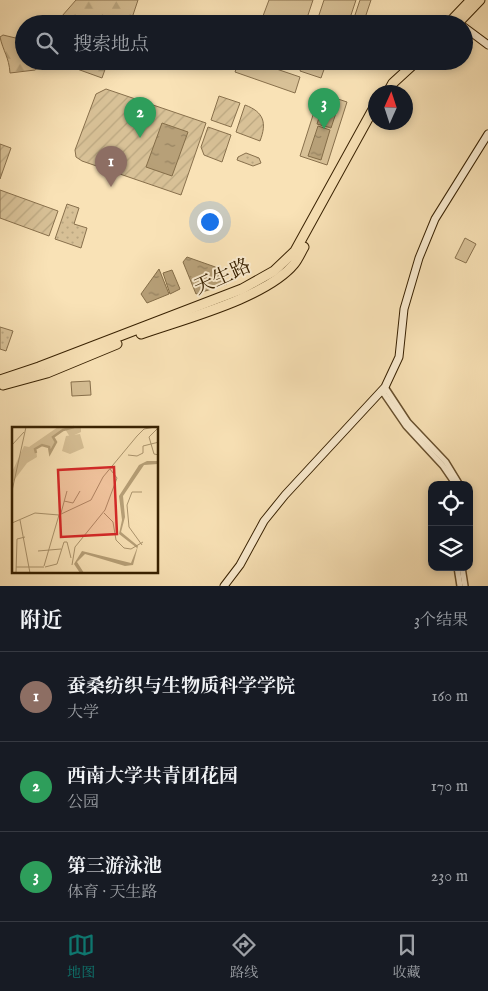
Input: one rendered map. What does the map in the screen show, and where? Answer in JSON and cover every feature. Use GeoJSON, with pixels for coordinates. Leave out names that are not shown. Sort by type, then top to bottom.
{"type":"FeatureCollection","features":[{"type":"Feature","properties":{"kind":"highway"},"geometry":{"type":"LineString","coordinates":[[462,15],[471,0]]}},
{"type":"Feature","properties":{"kind":"highway"},"geometry":{"type":"LineString","coordinates":[[465,15],[480,0]]}},
{"type":"Feature","properties":{"kind":"highway"},"geometry":{"type":"LineString","coordinates":[[386,85],[400,70]]}},
{"type":"Feature","properties":{"kind":"highway"},"geometry":{"type":"LineString","coordinates":[[392,85],[408,70]]}},
{"type":"Feature","properties":{"kind":"highway","name":"天生路"},"geometry":{"type":"LineString","coordinates":[[0,380],[233,293],[274,271],[295,251],[368,119]]}},
{"type":"Feature","properties":{"kind":"highway","name":"天生路"},"geometry":{"type":"LineString","coordinates":[[0,385],[48,373],[126,340],[245,296],[276,279],[294,264],[305,246],[334,188],[368,128]]}},
{"type":"Feature","properties":{"kind":"street"},"geometry":{"type":"LineString","coordinates":[[473,34],[488,45]]}},
{"type":"Feature","properties":{"kind":"street"},"geometry":{"type":"LineString","coordinates":[[224,586],[240,565],[264,520],[384,389],[399,357],[404,309],[418,258],[435,219],[488,134]]}},
{"type":"Feature","properties":{"kind":"street"},"geometry":{"type":"LineString","coordinates":[[384,389],[406,426],[443,466],[453,481]]}},
{"type":"Feature","properties":{"kind":"street"},"geometry":{"type":"LineString","coordinates":[[384,389],[408,422],[446,462],[458,481]]}},
{"type":"Feature","properties":{"kind":"street"},"geometry":{"type":"LineString","coordinates":[[458,571],[460,586]]}},
{"type":"Feature","properties":{"kind":"street"},"geometry":{"type":"LineString","coordinates":[[463,571],[465,586]]}},
{"type":"Feature","properties":{"kind":"green space"},"geometry":{"type":"Polygon","coordinates":[[[76,0],[138,0],[133,15],[63,15],[76,0]]]}},
{"type":"Feature","properties":{"kind":"green space"},"geometry":{"type":"Polygon","coordinates":[[[269,0],[313,0],[308,15],[263,15],[269,0]]]}},
{"type":"Feature","properties":{"kind":"green space"},"geometry":{"type":"Polygon","coordinates":[[[324,0],[356,0],[351,15],[319,15],[324,0]]]}},
{"type":"Feature","properties":{"kind":"green space"},"geometry":{"type":"Polygon","coordinates":[[[360,0],[371,0],[366,15],[355,15],[360,0]]]}},
{"type":"Feature","properties":{"kind":"green space"},"geometry":{"type":"Polygon","coordinates":[[[3,35],[15,38],[15,70],[35,70],[10,73],[0,37],[3,35]]]}},
{"type":"Feature","properties":{"kind":"green space"},"geometry":{"type":"Polygon","coordinates":[[[80,70],[105,70],[102,78],[80,70]]]}},
{"type":"Feature","properties":{"kind":"green space"},"geometry":{"type":"Polygon","coordinates":[[[236,70],[279,70],[300,77],[295,93],[235,72],[236,70]]]}},
{"type":"Feature","properties":{"kind":"green space"},"geometry":{"type":"Polygon","coordinates":[[[300,70],[324,70],[321,78],[300,70]]]}},
{"type":"Feature","properties":{"kind":"green space"},"geometry":{"type":"Polygon","coordinates":[[[106,89],[206,123],[181,195],[82,161],[76,157],[75,150],[96,94],[106,89]]]}},
{"type":"Feature","properties":{"kind":"green space"},"geometry":{"type":"Polygon","coordinates":[[[320,93],[347,102],[327,165],[300,156],[320,93]]]}},
{"type":"Feature","properties":{"kind":"green space"},"geometry":{"type":"Polygon","coordinates":[[[219,96],[240,103],[231,127],[211,120],[219,96]]]}},
{"type":"Feature","properties":{"kind":"green space"},"geometry":{"type":"Polygon","coordinates":[[[245,105],[256,111],[262,119],[263,129],[260,141],[236,132],[245,105]]]}},
{"type":"Feature","properties":{"kind":"green space"},"geometry":{"type":"Polygon","coordinates":[[[208,127],[231,135],[222,162],[204,155],[201,147],[208,127]]]}},
{"type":"Feature","properties":{"kind":"green space"},"geometry":{"type":"Polygon","coordinates":[[[0,144],[11,148],[0,179],[0,144]]]}},
{"type":"Feature","properties":{"kind":"green space"},"geometry":{"type":"Polygon","coordinates":[[[246,153],[259,158],[261,163],[253,166],[237,160],[238,157],[246,153]]]}},
{"type":"Feature","properties":{"kind":"green space"},"geometry":{"type":"Polygon","coordinates":[[[0,190],[58,211],[49,236],[0,218],[0,190]]]}},
{"type":"Feature","properties":{"kind":"green space"},"geometry":{"type":"Polygon","coordinates":[[[67,204],[79,208],[74,224],[87,228],[81,248],[55,239],[67,204]]]}},
{"type":"Feature","properties":{"kind":"green space"},"geometry":{"type":"Polygon","coordinates":[[[465,238],[476,244],[466,263],[455,258],[465,238]]]}},
{"type":"Feature","properties":{"kind":"green space"},"geometry":{"type":"Polygon","coordinates":[[[0,327],[13,331],[6,351],[0,349],[0,327]]]}},
{"type":"Feature","properties":{"kind":"green space"},"geometry":{"type":"Polygon","coordinates":[[[90,381],[91,395],[72,396],[71,382],[90,381]]]}},
{"type":"Feature","properties":{"kind":"water"},"geometry":{"type":"Polygon","coordinates":[[[322,108],[336,113],[331,128],[317,124],[322,108]]]}},
{"type":"Feature","properties":{"kind":"water"},"geometry":{"type":"Polygon","coordinates":[[[162,123],[188,132],[172,176],[146,167],[162,123]]]}},
{"type":"Feature","properties":{"kind":"water"},"geometry":{"type":"Polygon","coordinates":[[[318,126],[330,130],[321,160],[308,156],[318,126]]]}},
{"type":"Feature","properties":{"kind":"water"},"geometry":{"type":"Polygon","coordinates":[[[187,257],[221,269],[227,284],[196,294],[183,262],[187,257]]]}},
{"type":"Feature","properties":{"kind":"water"},"geometry":{"type":"Polygon","coordinates":[[[159,269],[169,294],[147,303],[141,294],[159,269]]]}},
{"type":"Feature","properties":{"kind":"water"},"geometry":{"type":"Polygon","coordinates":[[[172,270],[180,289],[170,294],[163,273],[172,270]]]}},
{"type":"Feature","properties":{"kind":"place","name":"第三游泳池"},"geometry":{"type":"Point","coordinates":[324,129]}},
{"type":"Feature","properties":{"kind":"place","name":"西南大学共青团花园"},"geometry":{"type":"Point","coordinates":[140,138]}},
{"type":"Feature","properties":{"kind":"place","name":"蚕桑纺织与生物质科学学院"},"geometry":{"type":"Point","coordinates":[111,187]}}]}
